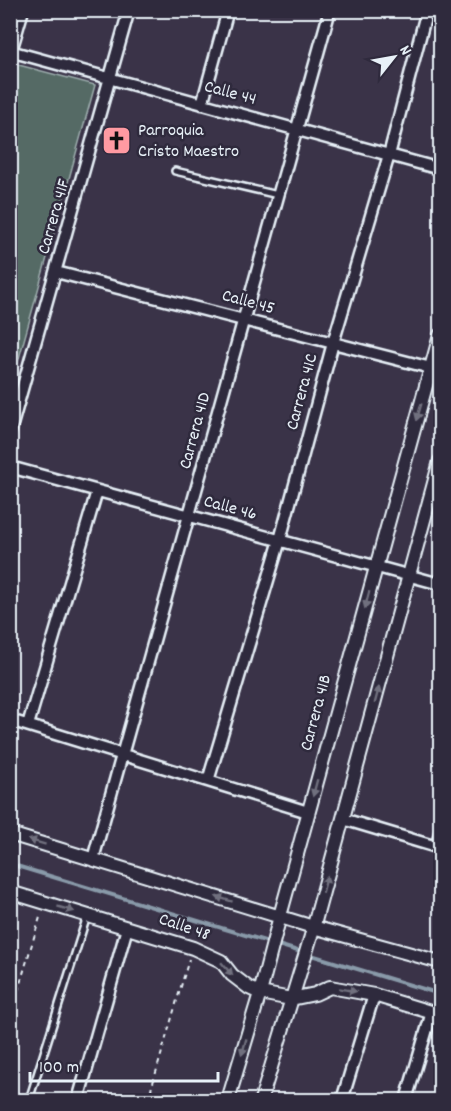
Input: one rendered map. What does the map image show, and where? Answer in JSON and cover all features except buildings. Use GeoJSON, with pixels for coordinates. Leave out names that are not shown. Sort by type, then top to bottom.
{"type":"FeatureCollection","features":[{"type":"Feature","properties":{"kind":"street"},"geometry":{"type":"LineString","coordinates":[[11,51],[23,10]]}},
{"type":"Feature","properties":{"kind":"street","name":"Carrera 41F"},"geometry":{"type":"LineString","coordinates":[[10,432],[129,10]]}},
{"type":"Feature","properties":{"kind":"street"},"geometry":{"type":"LineString","coordinates":[[202,104],[228,10]]}},
{"type":"Feature","properties":{"kind":"street","name":"Carrera 41D"},"geometry":{"type":"LineString","coordinates":[[93,859],[330,10]]}},
{"type":"Feature","properties":{"kind":"street","name":"Carrera 41C"},"geometry":{"type":"LineString","coordinates":[[208,781],[280,540],[427,10]]}},
{"type":"Feature","properties":{"kind":"street","name":"Calle 44"},"geometry":{"type":"LineString","coordinates":[[11,51],[441,169]]}},
{"type":"Feature","properties":{"kind":"street","name":"Calle 45"},"geometry":{"type":"LineString","coordinates":[[56,272],[244,318],[432,368]]}},
{"type":"Feature","properties":{"kind":"street","name":"Carrera 41B"},"geometry":{"type":"LineString","coordinates":[[228,1101],[260,993],[279,916],[441,335]]}},
{"type":"Feature","properties":{"kind":"street"},"geometry":{"type":"LineString","coordinates":[[261,1101],[314,927],[441,461]]}},
{"type":"Feature","properties":{"kind":"street","name":"Calle 46"},"geometry":{"type":"LineString","coordinates":[[10,467],[441,584]]}},
{"type":"Feature","properties":{"kind":"street"},"geometry":{"type":"LineString","coordinates":[[28,725],[97,491]]}},
{"type":"Feature","properties":{"kind":"street"},"geometry":{"type":"LineString","coordinates":[[10,720],[308,812]]}},
{"type":"Feature","properties":{"kind":"street"},"geometry":{"type":"LineString","coordinates":[[343,819],[439,848],[441,833]]}},
{"type":"Feature","properties":{"kind":"street"},"geometry":{"type":"LineString","coordinates":[[10,834],[314,927],[441,962]]}},
{"type":"Feature","properties":{"kind":"street","name":"Calle 48"},"geometry":{"type":"LineString","coordinates":[[10,892],[192,948],[221,961],[232,975],[260,993],[291,999],[315,994],[330,987],[374,995],[436,1014]]}},
{"type":"Feature","properties":{"kind":"street"},"geometry":{"type":"LineString","coordinates":[[78,1101],[127,928]]}},
{"type":"Feature","properties":{"kind":"street"},"geometry":{"type":"LineString","coordinates":[[342,1101],[374,995]]}},
{"type":"Feature","properties":{"kind":"street"},"geometry":{"type":"LineString","coordinates":[[406,1101],[436,1014]]}},
{"type":"Feature","properties":{"kind":"lane"},"geometry":{"type":"LineString","coordinates":[[175,171],[279,195]]}},
{"type":"Feature","properties":{"kind":"lane"},"geometry":{"type":"LineString","coordinates":[[29,1101],[87,916]]}},
{"type":"Feature","properties":{"kind":"path"},"geometry":{"type":"LineString","coordinates":[[10,1017],[45,903]]}},
{"type":"Feature","properties":{"kind":"path"},"geometry":{"type":"LineString","coordinates":[[148,1101],[192,948]]}},
{"type":"Feature","properties":{"kind":"green space"},"geometry":{"type":"Polygon","coordinates":[[[10,63],[95,85],[11,387],[10,63]]]}},
{"type":"Feature","properties":{"kind":"waterway"},"geometry":{"type":"LineString","coordinates":[[10,864],[440,994]]}},
{"type":"Feature","properties":{"kind":"place","name":"Parroquia Cristo Maestro"},"geometry":{"type":"Point","coordinates":[117,141]}}]}
